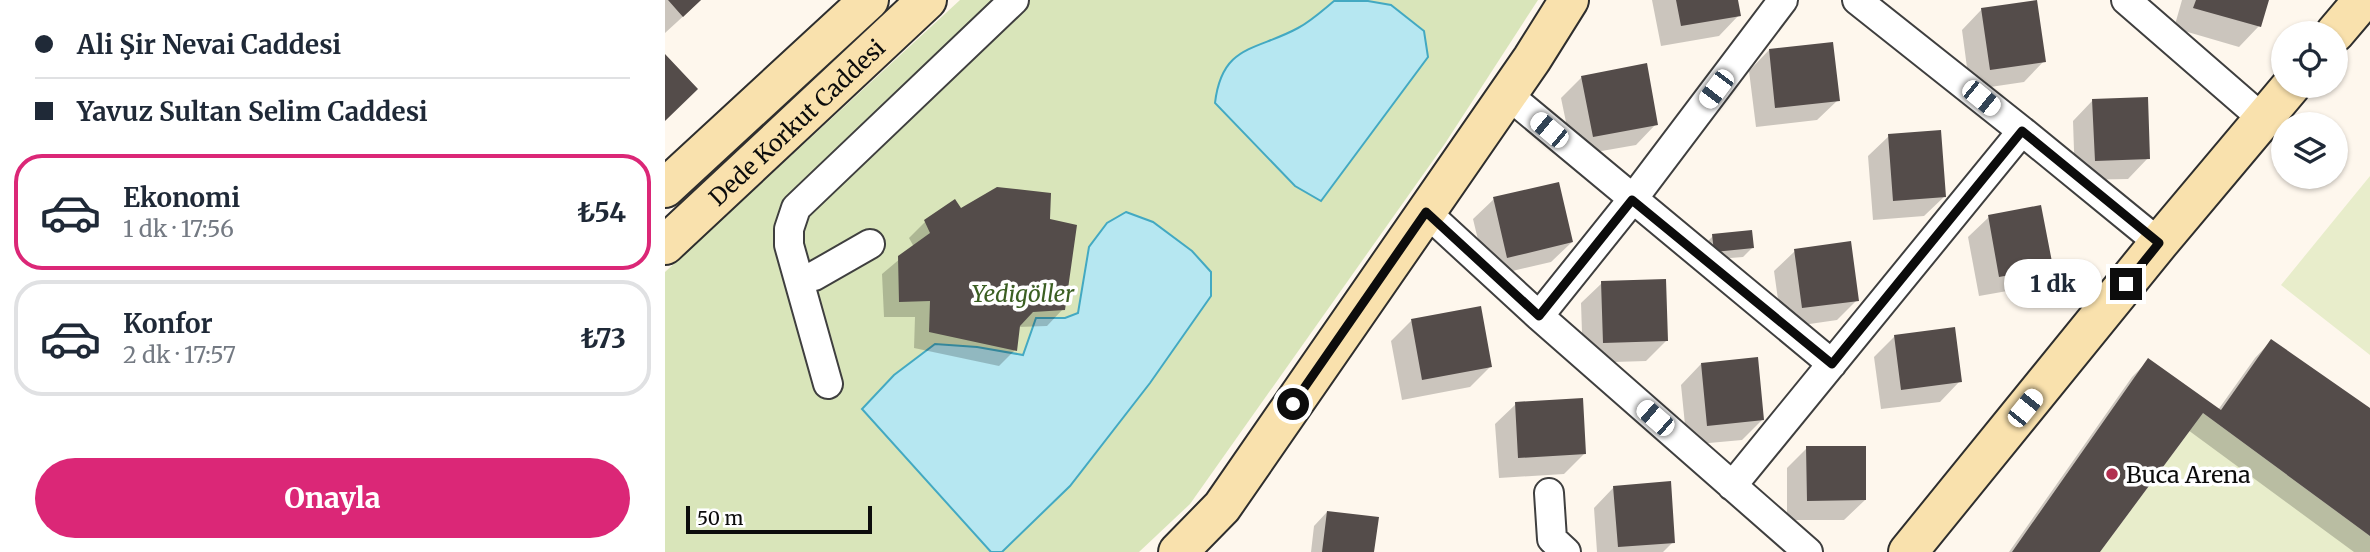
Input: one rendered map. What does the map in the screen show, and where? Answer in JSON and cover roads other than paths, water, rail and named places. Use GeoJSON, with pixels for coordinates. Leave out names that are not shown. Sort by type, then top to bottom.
{"type":"FeatureCollection","features":[{"type":"Feature","properties":{"kind":"street","name":"Dede Korkut Caddesi"},"geometry":{"type":"LineString","coordinates":[[665,188],[869,0]]}},
{"type":"Feature","properties":{"kind":"street","name":"Dede Korkut Caddesi"},"geometry":{"type":"LineString","coordinates":[[665,245],[927,0]]}},
{"type":"Feature","properties":{"kind":"street"},"geometry":{"type":"LineString","coordinates":[[828,384],[789,245],[789,229],[796,208],[1014,0]]}},
{"type":"Feature","properties":{"kind":"street"},"geometry":{"type":"LineString","coordinates":[[1185,549],[1222,507],[1569,0]]}},
{"type":"Feature","properties":{"kind":"street"},"geometry":{"type":"LineString","coordinates":[[1539,316],[1632,200],[1783,0]]}},
{"type":"Feature","properties":{"kind":"street"},"geometry":{"type":"LineString","coordinates":[[1857,0],[2159,243]]}},
{"type":"Feature","properties":{"kind":"street"},"geometry":{"type":"LineString","coordinates":[[2126,0],[2263,119]]}},
{"type":"Feature","properties":{"kind":"street"},"geometry":{"type":"LineString","coordinates":[[2345,21],[2363,0]]}},
{"type":"Feature","properties":{"kind":"street"},"geometry":{"type":"LineString","coordinates":[[1507,94],[1832,364]]}},
{"type":"Feature","properties":{"kind":"street"},"geometry":{"type":"LineString","coordinates":[[1908,552],[2159,243],[2281,98]]}},
{"type":"Feature","properties":{"kind":"street"},"geometry":{"type":"LineString","coordinates":[[1732,486],[2022,131]]}},
{"type":"Feature","properties":{"kind":"street"},"geometry":{"type":"LineString","coordinates":[[1426,212],[1539,316],[1808,552]]}},
{"type":"Feature","properties":{"kind":"street"},"geometry":{"type":"LineString","coordinates":[[799,280],[814,276],[870,244]]}},
{"type":"Feature","properties":{"kind":"street"},"geometry":{"type":"LineString","coordinates":[[1549,493],[1552,539],[1566,552]]}},
{"type":"Feature","properties":{"kind":"water"},"geometry":{"type":"Polygon","coordinates":[[[1334,1],[1368,1],[1391,5],[1424,31],[1428,57],[1321,201],[1295,186],[1215,103],[1219,84],[1233,59],[1255,46],[1298,28],[1334,1]]]}},
{"type":"Feature","properties":{"kind":"water"},"geometry":{"type":"Polygon","coordinates":[[[1126,212],[1153,222],[1192,251],[1211,272],[1211,296],[1150,383],[1070,486],[1002,552],[991,552],[862,409],[894,375],[935,344],[977,347],[1023,355],[1036,318],[1065,318],[1078,313],[1089,247],[1107,223],[1126,212]]]}},
{"type":"Feature","properties":{"kind":"place","name":"Buca Arena"},"geometry":{"type":"Point","coordinates":[2112,474]}},
{"type":"Feature","properties":{"kind":"park label","name":"Yedigöller"},"geometry":{"type":"Point","coordinates":[1023,293]}}]}
